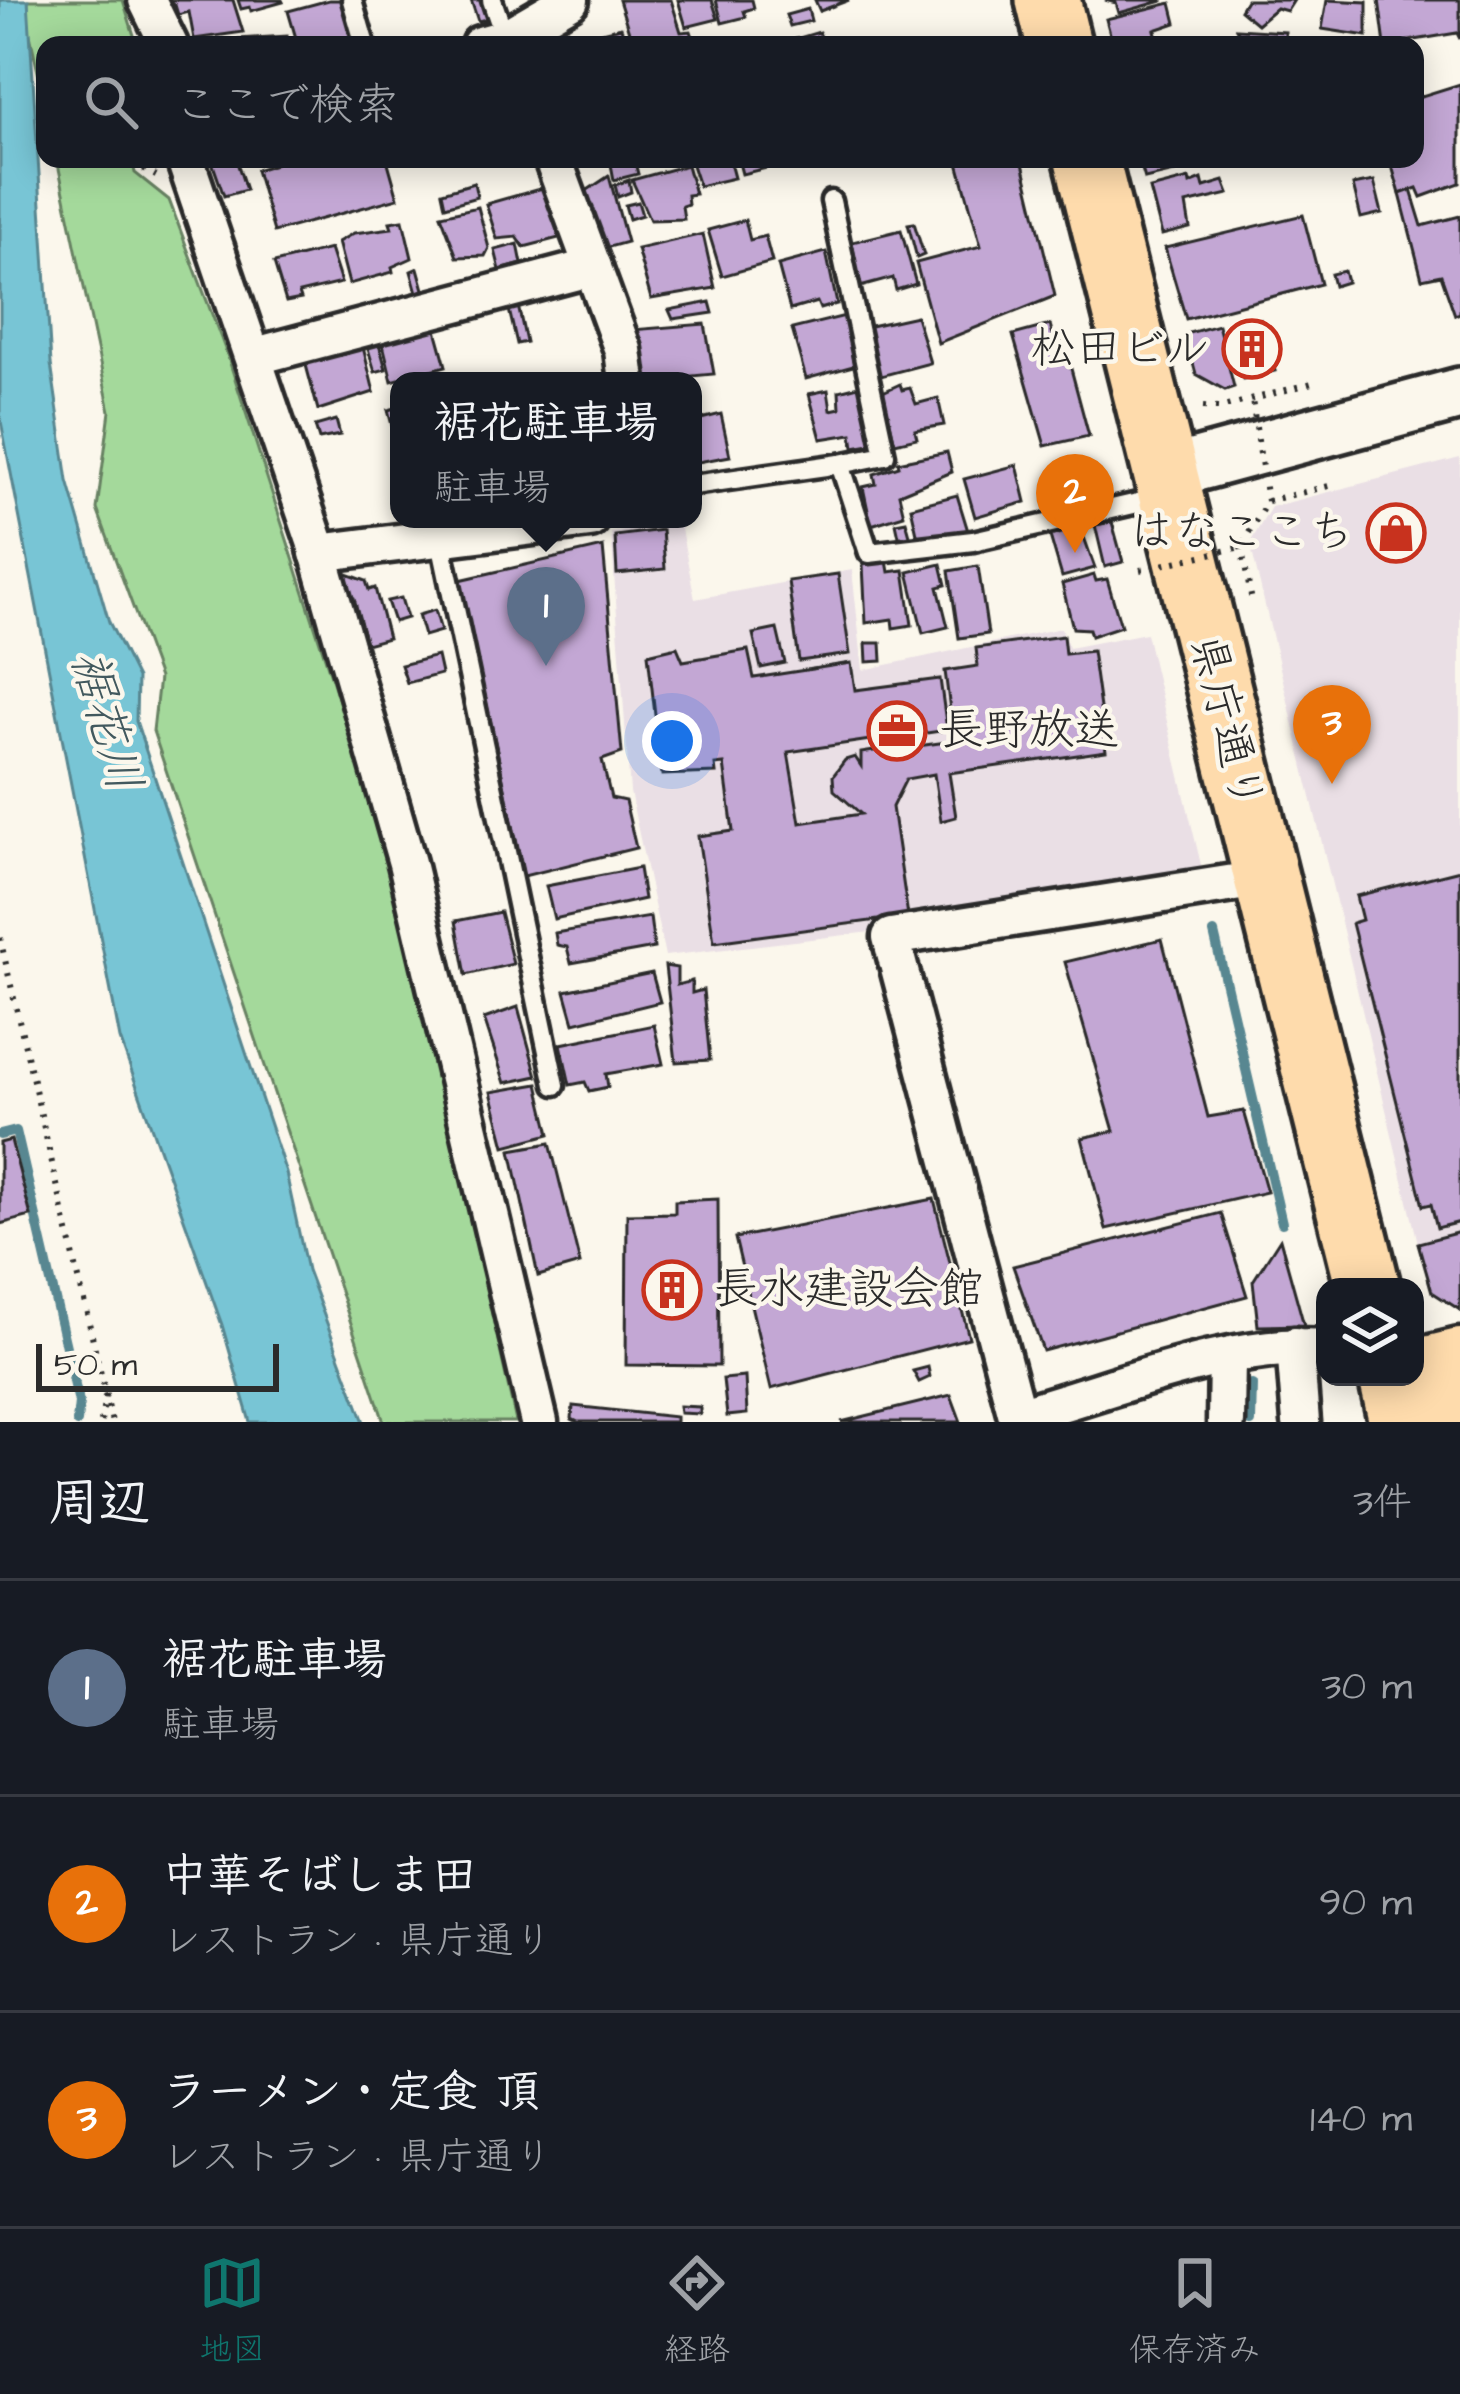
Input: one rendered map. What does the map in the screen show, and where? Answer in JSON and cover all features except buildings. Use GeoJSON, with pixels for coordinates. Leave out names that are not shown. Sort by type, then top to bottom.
{"type":"FeatureCollection","features":[{"type":"Feature","properties":{"kind":"highway"},"geometry":{"type":"LineString","coordinates":[[1048,0],[1057,36]]}},
{"type":"Feature","properties":{"kind":"highway","name":"県庁通り"},"geometry":{"type":"LineString","coordinates":[[1089,168],[1366,1278]]}},
{"type":"Feature","properties":{"kind":"main road"},"geometry":{"type":"LineString","coordinates":[[1402,1396],[1460,1356]]}},
{"type":"Feature","properties":{"kind":"main road"},"geometry":{"type":"LineString","coordinates":[[1402,1396],[1460,1402]]}},
{"type":"Feature","properties":{"kind":"street"},"geometry":{"type":"LineString","coordinates":[[133,0],[144,36]]}},
{"type":"Feature","properties":{"kind":"street"},"geometry":{"type":"LineString","coordinates":[[148,0],[166,36]]}},
{"type":"Feature","properties":{"kind":"street"},"geometry":{"type":"LineString","coordinates":[[510,36],[570,0]]}},
{"type":"Feature","properties":{"kind":"street"},"geometry":{"type":"LineString","coordinates":[[187,168],[256,356],[407,863],[539,1422]]}},
{"type":"Feature","properties":{"kind":"street"},"geometry":{"type":"LineString","coordinates":[[556,168],[623,350],[626,372]]}},
{"type":"Feature","properties":{"kind":"street"},"geometry":{"type":"LineString","coordinates":[[256,356],[593,267]]}},
{"type":"Feature","properties":{"kind":"street"},"geometry":{"type":"LineString","coordinates":[[1166,485],[1460,394]]}},
{"type":"Feature","properties":{"kind":"street"},"geometry":{"type":"LineString","coordinates":[[318,553],[531,528]]}},
{"type":"Feature","properties":{"kind":"street"},"geometry":{"type":"LineString","coordinates":[[1266,878],[891,937],[1017,1416],[1227,1358],[1310,1347],[1300,1422]]}},
{"type":"Feature","properties":{"kind":"street"},"geometry":{"type":"LineString","coordinates":[[1226,1422],[1227,1358]]}},
{"type":"Feature","properties":{"kind":"lane"},"geometry":{"type":"LineString","coordinates":[[352,0],[362,36]]}},
{"type":"Feature","properties":{"kind":"lane"},"geometry":{"type":"LineString","coordinates":[[492,0],[497,36]]}},
{"type":"Feature","properties":{"kind":"lane"},"geometry":{"type":"LineString","coordinates":[[702,484],[885,455],[831,201]]}},
{"type":"Feature","properties":{"kind":"lane"},"geometry":{"type":"LineString","coordinates":[[840,464],[869,553],[973,541],[1166,485]]}},
{"type":"Feature","properties":{"kind":"lane"},"geometry":{"type":"LineString","coordinates":[[440,542],[555,1084]]}},
{"type":"Feature","properties":{"kind":"path"},"geometry":{"type":"LineString","coordinates":[[1203,407],[1220,408],[1316,382]]}},
{"type":"Feature","properties":{"kind":"path"},"geometry":{"type":"LineString","coordinates":[[1252,400],[1267,501],[1241,547],[1252,601]]}},
{"type":"Feature","properties":{"kind":"path"},"geometry":{"type":"LineString","coordinates":[[1267,501],[1329,486]]}},
{"type":"Feature","properties":{"kind":"path"},"geometry":{"type":"LineString","coordinates":[[1140,570],[1241,547]]}},
{"type":"Feature","properties":{"kind":"path"},"geometry":{"type":"LineString","coordinates":[[0,938],[112,1422]]}},
{"type":"Feature","properties":{"kind":"path"},"geometry":{"type":"LineString","coordinates":[[101,1422],[106,1391]]}},
{"type":"Feature","properties":{"kind":"shaded area"},"geometry":{"type":"Polygon","coordinates":[[[1460,458],[1460,1310],[1432,1292],[1418,1243],[1250,543],[1271,507],[1460,458]]]}},
{"type":"Feature","properties":{"kind":"shaded area","name":"長野放送"},"geometry":{"type":"Polygon","coordinates":[[[681,528],[695,599],[852,570],[863,670],[1061,628],[1069,648],[1146,633],[1202,869],[1188,879],[914,927],[665,956],[630,792],[611,533],[681,528]]]}},
{"type":"Feature","properties":{"kind":"green space"},"geometry":{"type":"Polygon","coordinates":[[[28,0],[123,0],[134,36],[36,36],[36,63],[28,0]]]}},
{"type":"Feature","properties":{"kind":"green space"},"geometry":{"type":"Polygon","coordinates":[[[59,168],[134,168],[169,200],[228,357],[393,868],[516,1422],[384,1422],[153,731],[159,678],[97,509],[110,411],[59,168]]]}},
{"type":"Feature","properties":{"kind":"water","name":"裾花川"},"geometry":{"type":"Polygon","coordinates":[[[0,0],[28,0],[51,364],[68,481],[109,622],[137,678],[136,721],[286,1173],[307,1270],[364,1422],[250,1422],[222,1325],[120,1039],[0,416],[0,0]]]}},
{"type":"Feature","properties":{"kind":"waterway"},"geometry":{"type":"LineString","coordinates":[[1214,933],[1282,1223]]}},
{"type":"Feature","properties":{"kind":"waterway"},"geometry":{"type":"LineString","coordinates":[[0,1135],[16,1131],[79,1403],[77,1422]]}},
{"type":"Feature","properties":{"kind":"waterway"},"geometry":{"type":"LineString","coordinates":[[1251,1422],[1252,1385]]}},
{"type":"Feature","properties":{"kind":"place","name":"松田ビル"},"geometry":{"type":"Point","coordinates":[1252,349]}},
{"type":"Feature","properties":{"kind":"place","name":"はなここち"},"geometry":{"type":"Point","coordinates":[1396,533]}},
{"type":"Feature","properties":{"kind":"place","name":"中華そばしま田"},"geometry":{"type":"Point","coordinates":[1075,553]}},
{"type":"Feature","properties":{"kind":"place","name":"裾花駐車場"},"geometry":{"type":"Point","coordinates":[546,666]}},
{"type":"Feature","properties":{"kind":"place","name":"長野放送"},"geometry":{"type":"Point","coordinates":[897,731]}},
{"type":"Feature","properties":{"kind":"place","name":"ラーメン・定食 頂"},"geometry":{"type":"Point","coordinates":[1332,784]}},
{"type":"Feature","properties":{"kind":"place","name":"長水建設会館"},"geometry":{"type":"Point","coordinates":[672,1290]}}]}
